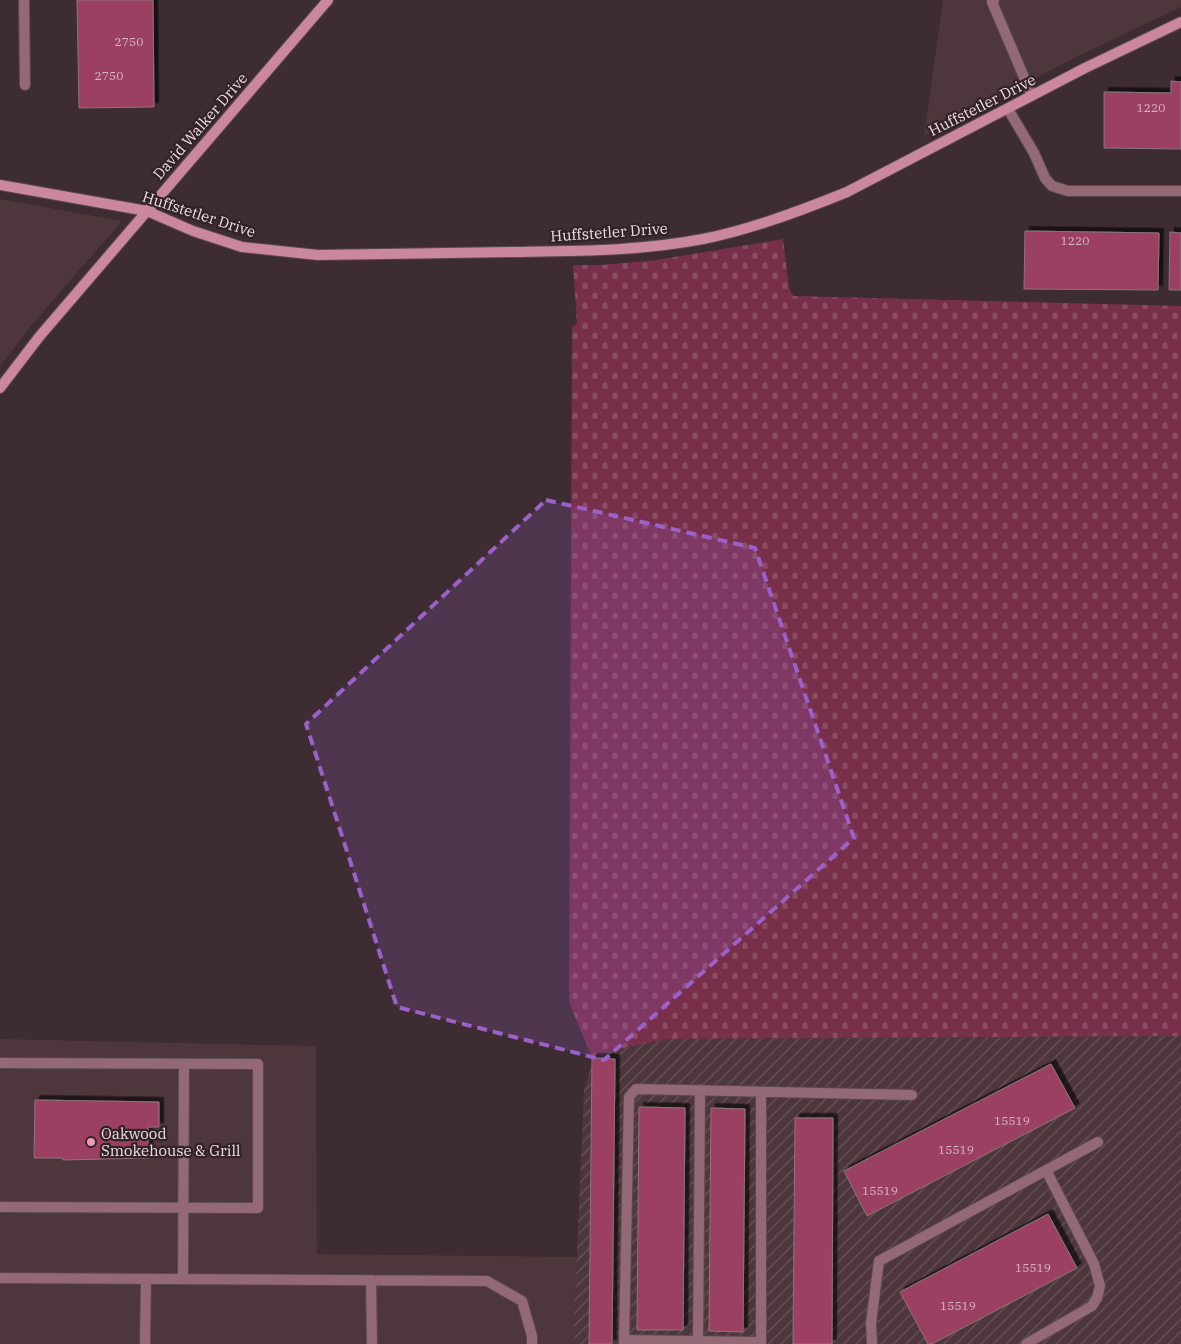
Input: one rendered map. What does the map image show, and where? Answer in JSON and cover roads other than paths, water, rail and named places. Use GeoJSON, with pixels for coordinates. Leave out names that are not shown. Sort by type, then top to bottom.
{"type":"FeatureCollection","features":[{"type":"Feature","properties":{"kind":"street","name":"David Walker Drive"},"geometry":{"type":"LineString","coordinates":[[0,388],[39,337],[328,0]]}},
{"type":"Feature","properties":{"kind":"street","name":"Huffstetler Drive"},"geometry":{"type":"LineString","coordinates":[[0,185],[148,211],[193,231],[242,246],[318,255],[601,251],[654,246],[704,239],[735,231],[847,192],[1085,68],[1181,22]]}},
{"type":"Feature","properties":{"kind":"lane"},"geometry":{"type":"LineString","coordinates":[[24,0],[24,85]]}},
{"type":"Feature","properties":{"kind":"lane"},"geometry":{"type":"LineString","coordinates":[[994,0],[992,2],[1032,96]]}},
{"type":"Feature","properties":{"kind":"lane"},"geometry":{"type":"LineString","coordinates":[[1008,109],[1034,153],[1045,178],[1052,186],[1068,190],[1181,191]]}},
{"type":"Feature","properties":{"kind":"lane"},"geometry":{"type":"LineString","coordinates":[[0,1063],[258,1064],[258,1208],[0,1207]]}},
{"type":"Feature","properties":{"kind":"lane"},"geometry":{"type":"LineString","coordinates":[[183,1279],[184,1064]]}},
{"type":"Feature","properties":{"kind":"lane"},"geometry":{"type":"LineString","coordinates":[[761,1092],[762,1343],[624,1342],[628,1097],[636,1089],[912,1095]]}},
{"type":"Feature","properties":{"kind":"lane"},"geometry":{"type":"LineString","coordinates":[[698,1343],[700,1090]]}},
{"type":"Feature","properties":{"kind":"lane"},"geometry":{"type":"LineString","coordinates":[[872,1344],[871,1323],[879,1261],[1098,1142]]}},
{"type":"Feature","properties":{"kind":"lane"},"geometry":{"type":"LineString","coordinates":[[1026,1344],[1092,1306],[1097,1298],[1100,1286],[1094,1264],[1046,1170]]}},
{"type":"Feature","properties":{"kind":"lane"},"geometry":{"type":"LineString","coordinates":[[0,1278],[487,1281],[522,1301],[532,1336],[532,1344]]}},
{"type":"Feature","properties":{"kind":"lane"},"geometry":{"type":"LineString","coordinates":[[145,1344],[146,1279]]}},
{"type":"Feature","properties":{"kind":"lane"},"geometry":{"type":"LineString","coordinates":[[371,1280],[372,1344]]}},
{"type":"Feature","properties":{"kind":"place","name":"Oakwood Smokehouse & Grill"},"geometry":{"type":"Point","coordinates":[91,1142]}}]}
